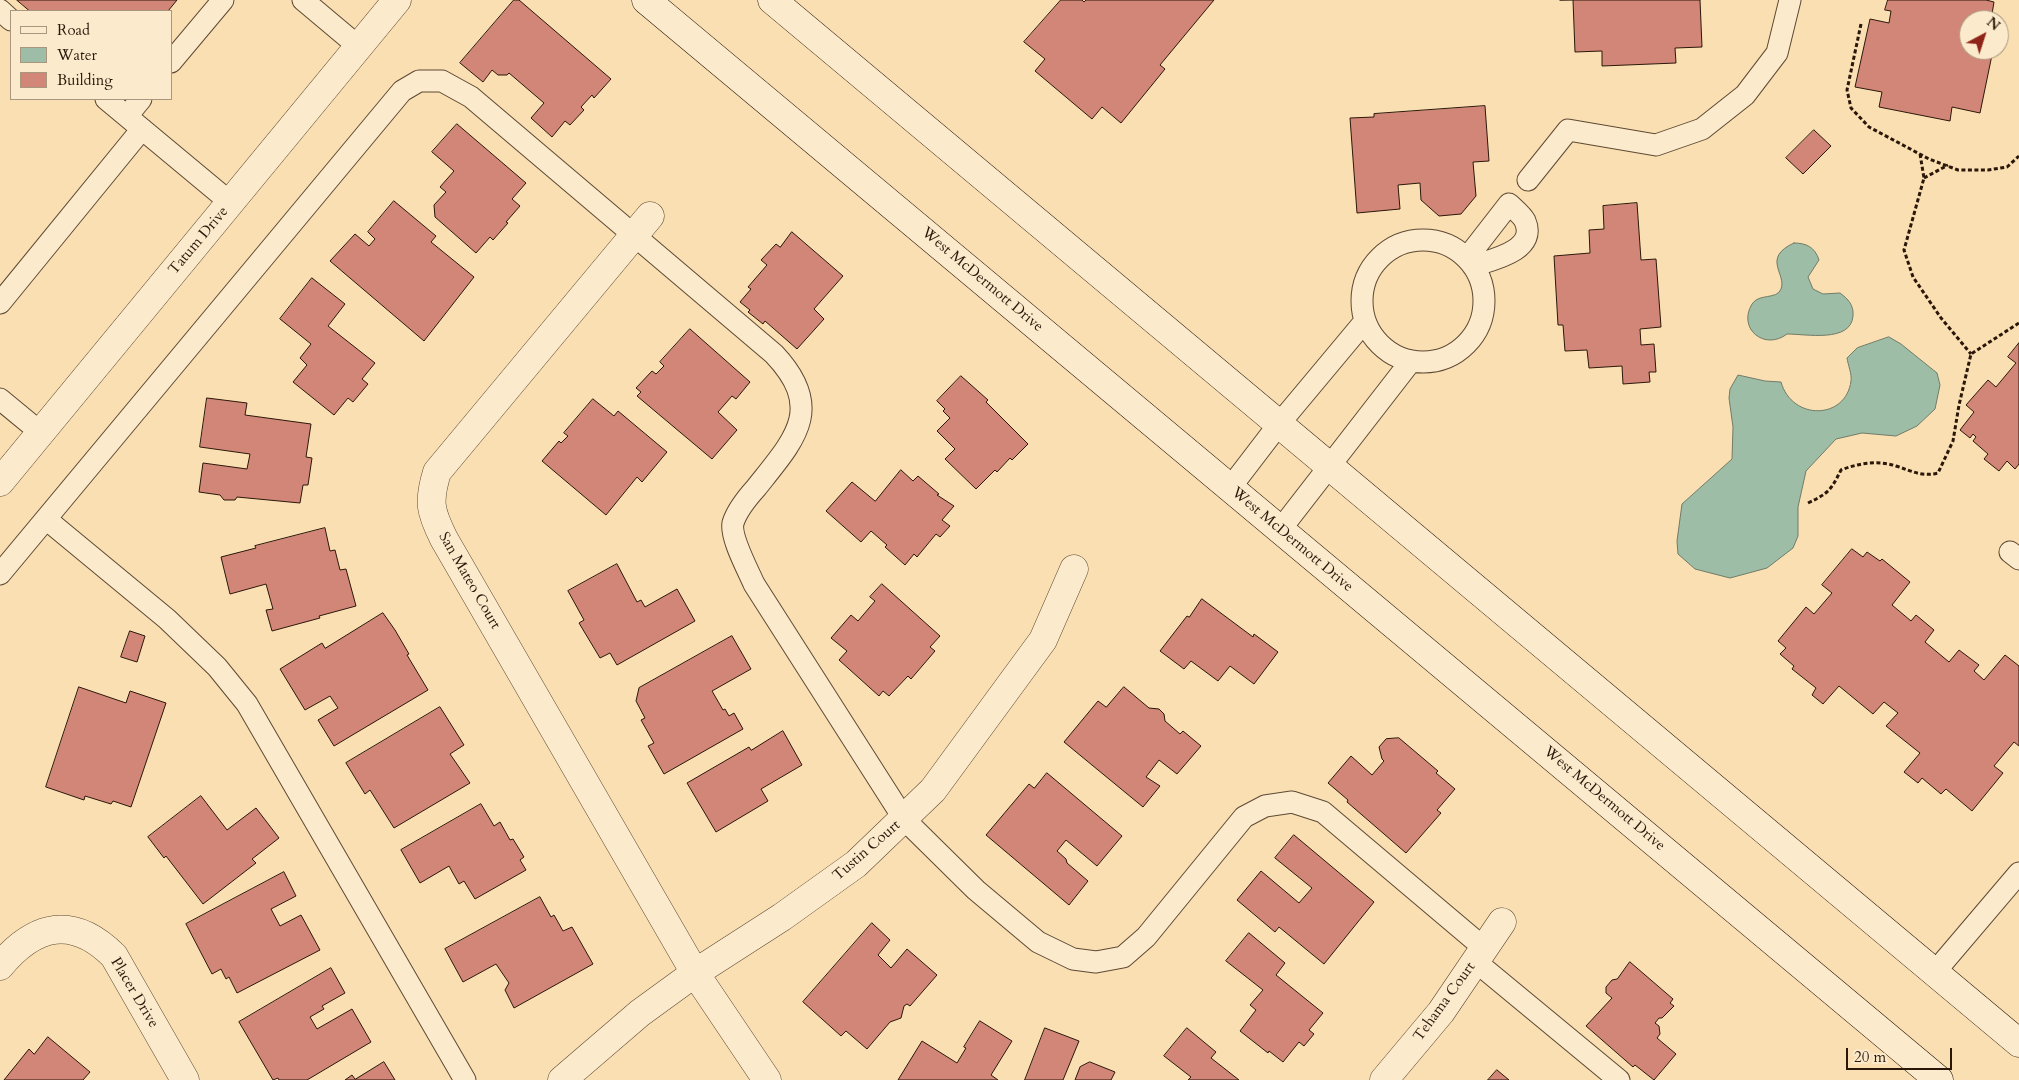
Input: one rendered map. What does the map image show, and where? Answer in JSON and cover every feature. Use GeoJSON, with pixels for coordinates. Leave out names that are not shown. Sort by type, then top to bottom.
{"type":"FeatureCollection","features":[{"type":"Feature","properties":{"kind":"main road","name":"Tatum Drive"},"geometry":{"type":"LineString","coordinates":[[0,482],[397,0]]}},
{"type":"Feature","properties":{"kind":"main road","name":"West McDermott Drive"},"geometry":{"type":"LineString","coordinates":[[646,0],[1939,1080]]}},
{"type":"Feature","properties":{"kind":"main road"},"geometry":{"type":"LineString","coordinates":[[772,0],[2019,1043]]}},
{"type":"Feature","properties":{"kind":"main road","name":"San Mateo Court"},"geometry":{"type":"LineString","coordinates":[[642,226],[437,472],[430,494],[431,505],[435,521],[444,539],[695,973],[767,1080]]}},
{"type":"Feature","properties":{"kind":"main road","name":"Tustin Court"},"geometry":{"type":"LineString","coordinates":[[562,1080],[640,1013],[695,973],[782,917],[856,864],[904,819],[933,790],[1043,640],[1074,570]]}},
{"type":"Feature","properties":{"kind":"main road","name":"Tehama Court"},"geometry":{"type":"LineString","coordinates":[[1384,1080],[1441,1012],[1502,922]]}},
{"type":"Feature","properties":{"kind":"main road","name":"Placer Drive"},"geometry":{"type":"LineString","coordinates":[[0,966],[27,939],[45,932],[64,930],[83,934],[100,942],[114,956],[185,1080]]}},
{"type":"Feature","properties":{"kind":"lane"},"geometry":{"type":"LineString","coordinates":[[172,61],[223,0]]}},
{"type":"Feature","properties":{"kind":"lane"},"geometry":{"type":"LineString","coordinates":[[302,0],[358,48]]}},
{"type":"Feature","properties":{"kind":"lane"},"geometry":{"type":"LineString","coordinates":[[1528,180],[1568,130],[1656,145],[1702,129],[1746,96],[1777,53],[1790,0]]}},
{"type":"Feature","properties":{"kind":"lane"},"geometry":{"type":"LineString","coordinates":[[0,10],[10,19]]}},
{"type":"Feature","properties":{"kind":"lane"},"geometry":{"type":"LineString","coordinates":[[0,574],[402,91],[419,81],[442,81],[471,97],[642,226],[788,369],[798,386],[801,406],[799,426],[790,445],[743,504],[733,524],[738,551],[754,584],[904,819],[976,890],[1038,942],[1073,960],[1096,962],[1123,957],[1146,937],[1244,817],[1265,806],[1292,802],[1323,812],[1620,1080]]}},
{"type":"Feature","properties":{"kind":"lane"},"geometry":{"type":"LineString","coordinates":[[107,100],[231,202]]}},
{"type":"Feature","properties":{"kind":"lane"},"geometry":{"type":"LineString","coordinates":[[0,303],[134,122],[141,100]]}},
{"type":"Feature","properties":{"kind":"lane"},"geometry":{"type":"LineString","coordinates":[[1509,204],[1525,220],[1527,232],[1523,244],[1503,257],[1470,262],[1509,204]]}},
{"type":"Feature","properties":{"kind":"lane"},"geometry":{"type":"LineString","coordinates":[[1415,240],[1434,241],[1452,247],[1470,262],[1477,272],[1483,288],[1484,306],[1481,322],[1472,338],[1460,350],[1434,362],[1411,362],[1396,356],[1383,347],[1372,335],[1365,321],[1362,305],[1363,288],[1369,271],[1381,256],[1397,245],[1415,240]]}},
{"type":"Feature","properties":{"kind":"lane"},"geometry":{"type":"LineString","coordinates":[[1230,488],[1365,321]]}},
{"type":"Feature","properties":{"kind":"lane"},"geometry":{"type":"LineString","coordinates":[[1280,530],[1411,362]]}},
{"type":"Feature","properties":{"kind":"lane"},"geometry":{"type":"LineString","coordinates":[[0,399],[40,432]]}},
{"type":"Feature","properties":{"kind":"lane"},"geometry":{"type":"LineString","coordinates":[[46,519],[167,619],[217,667],[247,704],[465,1080]]}},
{"type":"Feature","properties":{"kind":"lane"},"geometry":{"type":"LineString","coordinates":[[1934,973],[2019,873]]}},
{"type":"Feature","properties":{"kind":"path"},"geometry":{"type":"LineString","coordinates":[[1860,24],[1847,90],[1851,108],[1869,127],[1958,170],[1988,170],[2007,167],[2019,156]]}},
{"type":"Feature","properties":{"kind":"path"},"geometry":{"type":"LineString","coordinates":[[1920,153],[1924,178],[1904,250],[1913,277],[1941,318],[1971,354]]}},
{"type":"Feature","properties":{"kind":"path"},"geometry":{"type":"LineString","coordinates":[[1924,178],[1948,165]]}},
{"type":"Feature","properties":{"kind":"path"},"geometry":{"type":"LineString","coordinates":[[1808,503],[1825,495],[1832,487],[1841,470],[1858,463],[1895,465],[1914,473],[1927,475],[1938,473],[1954,441],[1959,405],[1971,354],[2019,323]]}},
{"type":"Feature","properties":{"kind":"water"},"geometry":{"type":"Polygon","coordinates":[[[1794,243],[1810,247],[1819,260],[1808,277],[1813,289],[1823,294],[1840,293],[1850,303],[1853,309],[1853,316],[1850,325],[1845,330],[1836,334],[1787,334],[1779,339],[1762,339],[1751,329],[1748,322],[1748,313],[1755,301],[1772,296],[1781,289],[1782,283],[1777,260],[1779,254],[1784,249],[1794,243]]]}},
{"type":"Feature","properties":{"kind":"water"},"geometry":{"type":"Polygon","coordinates":[[[1889,337],[1901,344],[1937,373],[1940,385],[1935,409],[1917,426],[1896,436],[1862,433],[1836,439],[1806,471],[1798,507],[1798,536],[1793,548],[1767,568],[1730,578],[1695,569],[1678,554],[1677,541],[1682,504],[1732,459],[1733,427],[1729,398],[1730,389],[1738,375],[1765,381],[1781,382],[1787,395],[1796,404],[1818,411],[1830,409],[1840,403],[1847,394],[1851,378],[1847,358],[1857,348],[1889,337]]]}},
{"type":"Feature","properties":{"kind":"building"},"geometry":{"type":"Polygon","coordinates":[[[17,0],[177,0],[169,10],[29,10],[17,0]]]}},
{"type":"Feature","properties":{"kind":"building"},"geometry":{"type":"Polygon","coordinates":[[[514,0],[519,0],[611,79],[594,98],[592,95],[581,107],[584,110],[570,125],[565,121],[552,137],[531,118],[544,103],[509,73],[507,75],[498,75],[492,70],[483,82],[460,63],[514,0]]]}},
{"type":"Feature","properties":{"kind":"building"},"geometry":{"type":"Polygon","coordinates":[[[1061,0],[1082,0],[1084,2],[1086,0],[1214,0],[1160,65],[1165,69],[1121,123],[1102,107],[1092,119],[1035,71],[1045,59],[1024,42],[1061,0]]]}},
{"type":"Feature","properties":{"kind":"building"},"geometry":{"type":"Polygon","coordinates":[[[1573,0],[1700,0],[1702,47],[1675,48],[1676,63],[1602,66],[1602,51],[1575,52],[1573,0]]]}},
{"type":"Feature","properties":{"kind":"building"},"geometry":{"type":"Polygon","coordinates":[[[1888,0],[1986,0],[1994,2],[1993,10],[1959,10],[1959,60],[1991,60],[1980,113],[1952,107],[1950,121],[1879,107],[1882,92],[1855,87],[1870,19],[1889,23],[1891,11],[1885,10],[1888,0]]]}},
{"type":"Feature","properties":{"kind":"building"},"geometry":{"type":"Polygon","coordinates":[[[1485,106],[1489,161],[1473,162],[1476,196],[1461,214],[1439,216],[1421,200],[1420,183],[1398,185],[1400,209],[1357,213],[1350,118],[1374,117],[1374,114],[1485,106]]]}},
{"type":"Feature","properties":{"kind":"building"},"geometry":{"type":"Polygon","coordinates":[[[457,124],[526,183],[512,199],[520,206],[506,222],[508,223],[493,240],[490,237],[476,253],[435,217],[434,205],[446,192],[440,187],[454,171],[432,152],[457,124]]]}},
{"type":"Feature","properties":{"kind":"building"},"geometry":{"type":"Polygon","coordinates":[[[1814,130],[1831,146],[1803,174],[1786,158],[1814,130]]]}},
{"type":"Feature","properties":{"kind":"building"},"geometry":{"type":"Polygon","coordinates":[[[394,201],[436,236],[431,242],[474,277],[424,341],[330,261],[355,234],[369,246],[375,239],[368,232],[394,201]]]}},
{"type":"Feature","properties":{"kind":"building"},"geometry":{"type":"Polygon","coordinates":[[[1637,203],[1641,260],[1656,259],[1661,327],[1640,329],[1641,345],[1654,344],[1656,372],[1649,372],[1650,382],[1623,384],[1622,366],[1589,368],[1587,350],[1565,351],[1563,325],[1558,325],[1554,256],[1590,253],[1589,230],[1604,229],[1603,206],[1637,203]]]}},
{"type":"Feature","properties":{"kind":"building"},"geometry":{"type":"Polygon","coordinates":[[[792,232],[843,276],[814,309],[824,319],[797,349],[765,321],[763,324],[748,312],[750,310],[740,302],[751,289],[748,287],[767,265],[761,260],[776,244],[780,247],[792,232]]]}},
{"type":"Feature","properties":{"kind":"building"},"geometry":{"type":"Polygon","coordinates":[[[312,278],[345,304],[328,326],[375,363],[362,379],[368,384],[353,402],[348,398],[334,415],[293,382],[307,365],[300,358],[311,344],[280,319],[312,278]]]}},
{"type":"Feature","properties":{"kind":"building"},"geometry":{"type":"Polygon","coordinates":[[[690,329],[750,382],[736,399],[732,396],[718,412],[737,430],[712,459],[637,396],[641,392],[636,388],[652,371],[656,374],[664,366],[660,362],[690,329]]]}},
{"type":"Feature","properties":{"kind":"building"},"geometry":{"type":"Polygon","coordinates":[[[2019,343],[2019,464],[2015,469],[2007,461],[1999,471],[1984,459],[1988,454],[1973,441],[1976,437],[1973,434],[1970,438],[1960,430],[1974,412],[1966,405],[1988,380],[1996,387],[2016,363],[2008,357],[2019,343]]]}},
{"type":"Feature","properties":{"kind":"building"},"geometry":{"type":"Polygon","coordinates":[[[961,376],[988,400],[986,402],[1028,444],[1012,460],[1010,458],[997,472],[995,470],[976,489],[945,459],[955,449],[937,431],[950,418],[937,401],[961,376]]]}},
{"type":"Feature","properties":{"kind":"building"},"geometry":{"type":"Polygon","coordinates":[[[207,398],[247,403],[245,415],[311,424],[306,457],[312,458],[308,485],[303,485],[300,503],[237,497],[235,500],[224,500],[220,495],[199,492],[203,463],[247,469],[250,454],[200,447],[207,398]]]}},
{"type":"Feature","properties":{"kind":"building"},"geometry":{"type":"Polygon","coordinates":[[[593,399],[614,416],[618,411],[667,452],[642,482],[637,477],[606,515],[542,461],[559,441],[561,443],[568,436],[564,433],[593,399]]]}},
{"type":"Feature","properties":{"kind":"building"},"geometry":{"type":"Polygon","coordinates":[[[901,470],[913,481],[918,476],[939,494],[937,495],[954,506],[942,520],[950,526],[940,537],[936,534],[917,557],[914,554],[905,565],[871,531],[861,542],[826,511],[852,482],[875,501],[901,470]]]}},
{"type":"Feature","properties":{"kind":"building"},"geometry":{"type":"Polygon","coordinates":[[[325,528],[330,551],[335,550],[340,570],[346,569],[356,606],[272,631],[266,610],[273,609],[266,584],[230,594],[221,557],[325,528]]]}},
{"type":"Feature","properties":{"kind":"building"},"geometry":{"type":"Polygon","coordinates":[[[1852,549],[1863,557],[1867,552],[1880,561],[1882,559],[1910,582],[1892,605],[1911,621],[1916,615],[1934,630],[1925,642],[1949,662],[1959,650],[1979,665],[1974,671],[1984,680],[2005,655],[2019,666],[2019,746],[2014,742],[1994,766],[2003,773],[1972,811],[1946,789],[1941,794],[1922,778],[1918,783],[1904,772],[1920,753],[1886,726],[1898,713],[1884,702],[1873,714],[1839,686],[1823,704],[1812,695],[1816,688],[1792,669],[1794,666],[1780,654],[1786,648],[1778,641],[1806,607],[1814,614],[1832,593],[1822,585],[1852,549]]]}},
{"type":"Feature","properties":{"kind":"building"},"geometry":{"type":"Polygon","coordinates":[[[617,564],[637,602],[641,600],[645,607],[677,589],[695,621],[617,665],[610,653],[600,658],[579,623],[584,620],[568,591],[617,564]]]}},
{"type":"Feature","properties":{"kind":"building"},"geometry":{"type":"Polygon","coordinates":[[[882,584],[940,636],[930,647],[935,651],[911,679],[908,676],[889,696],[883,691],[879,696],[839,660],[847,651],[831,638],[851,615],[858,621],[875,601],[870,597],[882,584]]]}},
{"type":"Feature","properties":{"kind":"building"},"geometry":{"type":"Polygon","coordinates":[[[1202,599],[1253,637],[1254,634],[1278,652],[1254,684],[1230,666],[1218,681],[1191,661],[1184,669],[1160,651],[1202,599]]]}},
{"type":"Feature","properties":{"kind":"building"},"geometry":{"type":"Polygon","coordinates":[[[383,613],[395,630],[409,654],[407,655],[428,690],[334,746],[318,720],[338,708],[330,696],[305,710],[280,669],[322,643],[325,648],[383,613]]]}},
{"type":"Feature","properties":{"kind":"building"},"geometry":{"type":"Polygon","coordinates":[[[130,631],[145,636],[137,662],[121,657],[130,631]]]}},
{"type":"Feature","properties":{"kind":"building"},"geometry":{"type":"Polygon","coordinates":[[[732,636],[751,669],[712,691],[723,710],[725,709],[729,716],[734,713],[743,729],[664,774],[648,746],[654,743],[641,720],[645,718],[636,701],[639,688],[732,636]]]}},
{"type":"Feature","properties":{"kind":"building"},"geometry":{"type":"Polygon","coordinates":[[[79,687],[126,703],[130,691],[166,703],[131,807],[113,801],[111,804],[85,796],[84,800],[46,787],[79,687]]]}},
{"type":"Feature","properties":{"kind":"building"},"geometry":{"type":"Polygon","coordinates":[[[1124,687],[1149,708],[1159,709],[1164,714],[1165,721],[1180,734],[1183,731],[1201,746],[1177,774],[1159,760],[1146,777],[1160,786],[1143,807],[1064,742],[1098,701],[1106,707],[1124,687]]]}},
{"type":"Feature","properties":{"kind":"building"},"geometry":{"type":"Polygon","coordinates":[[[440,707],[464,745],[450,754],[470,783],[394,828],[370,790],[365,794],[346,763],[440,707]]]}},
{"type":"Feature","properties":{"kind":"building"},"geometry":{"type":"Polygon","coordinates":[[[783,731],[802,765],[761,789],[768,801],[716,832],[687,783],[749,747],[751,750],[783,731]]]}},
{"type":"Feature","properties":{"kind":"building"},"geometry":{"type":"Polygon","coordinates":[[[1399,738],[1438,771],[1436,773],[1455,789],[1437,810],[1441,813],[1406,853],[1328,783],[1351,756],[1372,775],[1384,761],[1379,747],[1386,739],[1399,738]]]}},
{"type":"Feature","properties":{"kind":"building"},"geometry":{"type":"Polygon","coordinates":[[[1047,773],[1122,836],[1097,866],[1066,840],[1057,851],[1066,859],[1067,863],[1088,881],[1069,905],[986,835],[1029,784],[1034,788],[1047,773]]]}},
{"type":"Feature","properties":{"kind":"building"},"geometry":{"type":"Polygon","coordinates":[[[201,796],[227,830],[256,808],[279,838],[252,859],[256,863],[203,904],[166,856],[164,858],[148,837],[201,796]]]}},
{"type":"Feature","properties":{"kind":"building"},"geometry":{"type":"Polygon","coordinates":[[[481,804],[494,826],[500,822],[510,840],[513,839],[524,857],[520,860],[526,870],[475,899],[464,881],[459,884],[449,866],[420,883],[401,850],[481,804]]]}},
{"type":"Feature","properties":{"kind":"building"},"geometry":{"type":"Polygon","coordinates":[[[1294,835],[1374,902],[1324,964],[1279,927],[1275,932],[1237,900],[1261,871],[1299,903],[1312,888],[1275,858],[1294,835]]]}},
{"type":"Feature","properties":{"kind":"building"},"geometry":{"type":"Polygon","coordinates":[[[284,872],[296,896],[271,909],[280,926],[301,915],[320,950],[237,993],[229,977],[226,979],[221,969],[212,974],[186,924],[284,872]]]}},
{"type":"Feature","properties":{"kind":"building"},"geometry":{"type":"Polygon","coordinates":[[[540,897],[551,917],[554,915],[563,931],[572,927],[593,964],[514,1008],[505,990],[509,983],[496,964],[463,982],[445,949],[540,897]]]}},
{"type":"Feature","properties":{"kind":"building"},"geometry":{"type":"Polygon","coordinates":[[[872,923],[890,940],[878,955],[891,968],[907,949],[937,975],[910,1006],[907,1004],[904,1006],[901,1018],[890,1022],[867,1049],[846,1031],[841,1036],[803,1002],[872,923]]]}},
{"type":"Feature","properties":{"kind":"building"},"geometry":{"type":"Polygon","coordinates":[[[1249,933],[1285,963],[1276,975],[1323,1013],[1309,1030],[1314,1034],[1304,1046],[1299,1042],[1283,1062],[1240,1031],[1256,1010],[1250,1005],[1263,990],[1226,961],[1249,933]]]}},
{"type":"Feature","properties":{"kind":"building"},"geometry":{"type":"Polygon","coordinates":[[[1630,962],[1673,999],[1670,1003],[1674,1006],[1655,1023],[1659,1026],[1660,1034],[1657,1038],[1676,1054],[1654,1080],[1635,1065],[1633,1067],[1586,1026],[1612,998],[1606,993],[1606,987],[1612,980],[1617,979],[1630,962]]]}},
{"type":"Feature","properties":{"kind":"building"},"geometry":{"type":"Polygon","coordinates":[[[331,968],[345,993],[322,1006],[324,1009],[310,1017],[317,1029],[352,1009],[371,1042],[307,1080],[279,1080],[278,1078],[273,1080],[239,1022],[331,968]]]}},
{"type":"Feature","properties":{"kind":"building"},"geometry":{"type":"Polygon","coordinates":[[[980,1021],[1012,1041],[991,1075],[998,1080],[898,1080],[922,1041],[957,1063],[966,1048],[964,1047],[980,1021]]]}},
{"type":"Feature","properties":{"kind":"building"},"geometry":{"type":"Polygon","coordinates":[[[1045,1028],[1079,1041],[1063,1080],[1025,1080],[1045,1028]]]}},
{"type":"Feature","properties":{"kind":"building"},"geometry":{"type":"Polygon","coordinates":[[[1187,1028],[1216,1052],[1211,1058],[1239,1080],[1188,1080],[1191,1077],[1164,1056],[1187,1028]]]}},
{"type":"Feature","properties":{"kind":"building"},"geometry":{"type":"Polygon","coordinates":[[[48,1037],[90,1072],[83,1080],[4,1080],[29,1049],[34,1054],[48,1037]]]}},
{"type":"Feature","properties":{"kind":"building"},"geometry":{"type":"Polygon","coordinates":[[[384,1062],[395,1080],[345,1080],[352,1075],[355,1079],[384,1062]]]}},
{"type":"Feature","properties":{"kind":"building"},"geometry":{"type":"Polygon","coordinates":[[[1090,1062],[1115,1072],[1111,1080],[1075,1080],[1080,1067],[1090,1062]]]}},
{"type":"Feature","properties":{"kind":"building"},"geometry":{"type":"Polygon","coordinates":[[[1497,1070],[1509,1080],[1488,1080],[1497,1070]]]}}]}
